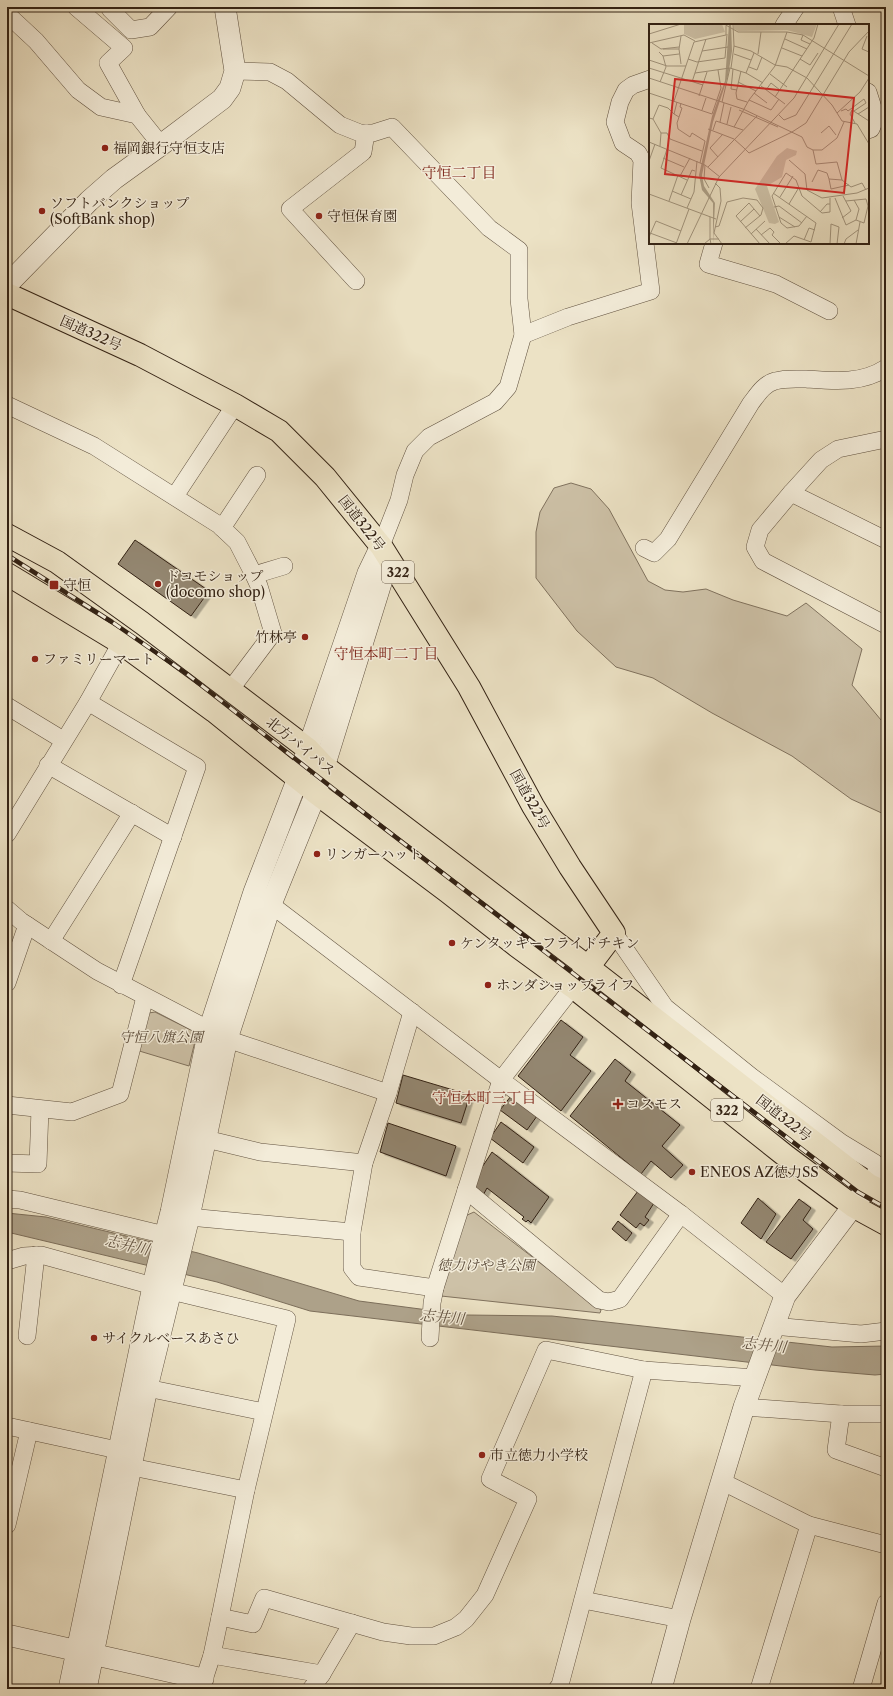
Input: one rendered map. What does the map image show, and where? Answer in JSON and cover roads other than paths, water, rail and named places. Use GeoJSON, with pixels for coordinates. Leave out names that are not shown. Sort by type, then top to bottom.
{"type":"FeatureCollection","features":[{"type":"Feature","properties":{"kind":"highway","name":"国道322号"},"geometry":{"type":"LineString","coordinates":[[7,294],[140,355],[236,404],[279,432],[325,477],[381,546],[470,687],[533,806],[570,868],[614,933]]}},
{"type":"Feature","properties":{"kind":"highway","name":"北方バイパス"},"geometry":{"type":"LineString","coordinates":[[7,535],[57,562],[142,623],[308,749],[324,766],[588,967]]}},
{"type":"Feature","properties":{"kind":"highway","name":"北方バイパス"},"geometry":{"type":"LineString","coordinates":[[7,574],[121,643],[214,711],[316,793],[448,892],[516,946],[573,987]]}},
{"type":"Feature","properties":{"kind":"highway"},"geometry":{"type":"LineString","coordinates":[[573,987],[614,933]]}},
{"type":"Feature","properties":{"kind":"highway","name":"国道322号"},"geometry":{"type":"LineString","coordinates":[[588,967],[877,1189]]}},
{"type":"Feature","properties":{"kind":"highway","name":"国道322号"},"geometry":{"type":"LineString","coordinates":[[573,987],[787,1157],[853,1206],[886,1224]]}},
{"type":"Feature","properties":{"kind":"street"},"geometry":{"type":"LineString","coordinates":[[76,7],[124,48],[108,63],[137,114],[161,145]]}},
{"type":"Feature","properties":{"kind":"street"},"geometry":{"type":"LineString","coordinates":[[112,7],[110,9],[131,30],[150,27],[169,7]]}},
{"type":"Feature","properties":{"kind":"street"},"geometry":{"type":"LineString","coordinates":[[7,285],[89,201],[114,179],[222,99],[230,88],[235,71],[225,7]]}},
{"type":"Feature","properties":{"kind":"street"},"geometry":{"type":"LineString","coordinates":[[785,24],[796,7]]}},
{"type":"Feature","properties":{"kind":"street"},"geometry":{"type":"LineString","coordinates":[[841,7],[847,24]]}},
{"type":"Feature","properties":{"kind":"street"},"geometry":{"type":"LineString","coordinates":[[7,14],[36,41],[78,90],[101,107],[137,114]]}},
{"type":"Feature","properties":{"kind":"street"},"geometry":{"type":"LineString","coordinates":[[180,1214],[218,1034],[254,892],[298,778],[368,573],[381,546],[399,500],[405,475],[415,451],[429,437],[496,402],[504,394],[508,387],[523,335],[518,299],[519,250],[489,228],[392,127],[373,133],[360,133],[340,125],[287,81],[270,72],[235,71]]}},
{"type":"Feature","properties":{"kind":"street"},"geometry":{"type":"LineString","coordinates":[[523,335],[568,317],[651,291],[640,202],[642,160],[638,152],[623,143],[615,122],[620,102],[626,90],[633,85],[649,80]]}},
{"type":"Feature","properties":{"kind":"street"},"geometry":{"type":"LineString","coordinates":[[869,95],[876,116],[871,129],[869,130]]}},
{"type":"Feature","properties":{"kind":"street"},"geometry":{"type":"LineString","coordinates":[[356,282],[290,209],[363,152],[366,133]]}},
{"type":"Feature","properties":{"kind":"street"},"geometry":{"type":"LineString","coordinates":[[714,244],[708,264],[776,284],[830,310]]}},
{"type":"Feature","properties":{"kind":"street"},"geometry":{"type":"LineString","coordinates":[[644,548],[654,553],[668,539],[751,403],[762,388],[774,381],[787,378],[850,381],[872,376],[886,368]]}},
{"type":"Feature","properties":{"kind":"street"},"geometry":{"type":"LineString","coordinates":[[7,404],[94,446],[175,496],[222,528],[237,542],[259,586],[273,633],[230,690]]}},
{"type":"Feature","properties":{"kind":"street"},"geometry":{"type":"LineString","coordinates":[[175,496],[236,404]]}},
{"type":"Feature","properties":{"kind":"street"},"geometry":{"type":"LineString","coordinates":[[886,439],[838,449],[822,460],[791,493],[760,530],[755,547],[763,561],[886,625]]}},
{"type":"Feature","properties":{"kind":"street"},"geometry":{"type":"LineString","coordinates":[[222,528],[257,475]]}},
{"type":"Feature","properties":{"kind":"street"},"geometry":{"type":"LineString","coordinates":[[791,493],[886,540]]}},
{"type":"Feature","properties":{"kind":"street"},"geometry":{"type":"LineString","coordinates":[[128,1457],[148,1388],[171,1239],[206,1139],[218,1034],[316,793],[382,580],[381,546]]}},
{"type":"Feature","properties":{"kind":"street"},"geometry":{"type":"LineString","coordinates":[[254,575],[284,566]]}},
{"type":"Feature","properties":{"kind":"street"},"geometry":{"type":"LineString","coordinates":[[8,832],[63,740],[88,702],[121,643]]}},
{"type":"Feature","properties":{"kind":"street"},"geometry":{"type":"LineString","coordinates":[[88,702],[197,767],[122,985]]}},
{"type":"Feature","properties":{"kind":"street"},"geometry":{"type":"LineString","coordinates":[[7,706],[63,740]]}},
{"type":"Feature","properties":{"kind":"street"},"geometry":{"type":"LineString","coordinates":[[48,765],[173,836]]}},
{"type":"Feature","properties":{"kind":"street"},"geometry":{"type":"LineString","coordinates":[[51,940],[132,813]]}},
{"type":"Feature","properties":{"kind":"street"},"geometry":{"type":"LineString","coordinates":[[254,892],[501,1080],[681,1214],[784,1296]]}},
{"type":"Feature","properties":{"kind":"street"},"geometry":{"type":"LineString","coordinates":[[7,909],[27,925],[97,971],[218,1034],[388,1093]]}},
{"type":"Feature","properties":{"kind":"street"},"geometry":{"type":"LineString","coordinates":[[7,983],[27,925]]}},
{"type":"Feature","properties":{"kind":"street"},"geometry":{"type":"LineString","coordinates":[[614,933],[665,1007],[752,1077],[842,1143],[876,1163],[877,1170],[877,1189],[853,1206],[784,1296],[744,1407],[680,1619],[661,1689]]}},
{"type":"Feature","properties":{"kind":"street"},"geometry":{"type":"LineString","coordinates":[[430,1334],[433,1296],[501,1080],[573,987]]}},
{"type":"Feature","properties":{"kind":"street"},"geometry":{"type":"LineString","coordinates":[[7,1105],[72,1112],[120,1094],[145,997]]}},
{"type":"Feature","properties":{"kind":"street"},"geometry":{"type":"LineString","coordinates":[[412,1012],[388,1093],[364,1163],[352,1232],[352,1268],[360,1277],[433,1296]]}},
{"type":"Feature","properties":{"kind":"street"},"geometry":{"type":"LineString","coordinates":[[7,1163],[38,1164],[40,1109]]}},
{"type":"Feature","properties":{"kind":"street"},"geometry":{"type":"LineString","coordinates":[[206,1139],[260,1152],[364,1163]]}},
{"type":"Feature","properties":{"kind":"street"},"geometry":{"type":"LineString","coordinates":[[466,1190],[599,1300],[609,1302],[620,1299],[681,1214]]}},
{"type":"Feature","properties":{"kind":"street"},"geometry":{"type":"LineString","coordinates":[[7,1199],[20,1200],[171,1239]]}},
{"type":"Feature","properties":{"kind":"street"},"geometry":{"type":"LineString","coordinates":[[180,1214],[352,1232]]}},
{"type":"Feature","properties":{"kind":"street"},"geometry":{"type":"LineString","coordinates":[[27,1336],[36,1255]]}},
{"type":"Feature","properties":{"kind":"street"},"geometry":{"type":"LineString","coordinates":[[7,1261],[24,1256],[41,1255],[164,1281],[287,1319],[246,1490],[212,1655],[202,1684],[85,1653],[7,1635]]}},
{"type":"Feature","properties":{"kind":"street"},"geometry":{"type":"LineString","coordinates":[[69,1689],[85,1653],[128,1457],[164,1281]]}},
{"type":"Feature","properties":{"kind":"street"},"geometry":{"type":"LineString","coordinates":[[772,1329],[861,1334],[886,1331]]}},
{"type":"Feature","properties":{"kind":"street"},"geometry":{"type":"LineString","coordinates":[[220,1617],[253,1624],[264,1598],[383,1632],[411,1636],[434,1636],[456,1627],[466,1619],[485,1595],[528,1499],[490,1480],[546,1350],[644,1370],[755,1378]]}},
{"type":"Feature","properties":{"kind":"street"},"geometry":{"type":"LineString","coordinates":[[557,1689],[560,1685],[644,1370]]}},
{"type":"Feature","properties":{"kind":"street"},"geometry":{"type":"LineString","coordinates":[[148,1388],[264,1412]]}},
{"type":"Feature","properties":{"kind":"street"},"geometry":{"type":"LineString","coordinates":[[744,1407],[841,1414],[886,1414]]}},
{"type":"Feature","properties":{"kind":"street"},"geometry":{"type":"LineString","coordinates":[[841,1414],[836,1450],[886,1468]]}},
{"type":"Feature","properties":{"kind":"street"},"geometry":{"type":"LineString","coordinates":[[7,1426],[128,1457],[246,1490]]}},
{"type":"Feature","properties":{"kind":"street"},"geometry":{"type":"LineString","coordinates":[[7,1525],[29,1431]]}},
{"type":"Feature","properties":{"kind":"street"},"geometry":{"type":"LineString","coordinates":[[721,1481],[809,1525],[886,1545]]}},
{"type":"Feature","properties":{"kind":"street"},"geometry":{"type":"LineString","coordinates":[[759,1689],[809,1525]]}},
{"type":"Feature","properties":{"kind":"street"},"geometry":{"type":"LineString","coordinates":[[583,1600],[680,1619]]}},
{"type":"Feature","properties":{"kind":"street"},"geometry":{"type":"LineString","coordinates":[[861,1689],[886,1603]]}},
{"type":"Feature","properties":{"kind":"street"},"geometry":{"type":"LineString","coordinates":[[311,1689],[322,1674],[352,1623]]}},
{"type":"Feature","properties":{"kind":"street"},"geometry":{"type":"LineString","coordinates":[[85,1653],[86,1689]]}},
{"type":"Feature","properties":{"kind":"street"},"geometry":{"type":"LineString","coordinates":[[212,1655],[322,1674]]}},
{"type":"Feature","properties":{"kind":"water","name":"志井川"},"geometry":{"type":"Polygon","coordinates":[[[7,1213],[46,1217],[198,1253],[359,1301],[466,1315],[552,1316],[832,1347],[886,1346],[886,1374],[875,1375],[815,1370],[310,1311],[217,1282],[7,1232],[7,1213]]]}},
{"type":"Feature","properties":{"kind":"railway"},"geometry":{"type":"LineString","coordinates":[[7,555],[112,622],[187,674],[372,819],[858,1192],[886,1208]]}},
{"type":"Feature","properties":{"kind":"place","name":"福岡銀行守恒支店"},"geometry":{"type":"Point","coordinates":[105,148]}},
{"type":"Feature","properties":{"kind":"place","name":"ソフトバンクショップ (SoftBank shop)"},"geometry":{"type":"Point","coordinates":[42,211]}},
{"type":"Feature","properties":{"kind":"place","name":"守恒保育園"},"geometry":{"type":"Point","coordinates":[319,216]}},
{"type":"Feature","properties":{"kind":"place","name":"ドコモショップ (docomo shop)"},"geometry":{"type":"Point","coordinates":[158,584]}},
{"type":"Feature","properties":{"kind":"place","name":"守恒"},"geometry":{"type":"Point","coordinates":[54,585]}},
{"type":"Feature","properties":{"kind":"place","name":"竹林亭"},"geometry":{"type":"Point","coordinates":[305,637]}},
{"type":"Feature","properties":{"kind":"place","name":"ファミリーマート"},"geometry":{"type":"Point","coordinates":[35,659]}},
{"type":"Feature","properties":{"kind":"place","name":"リンガーハット"},"geometry":{"type":"Point","coordinates":[317,854]}},
{"type":"Feature","properties":{"kind":"place","name":"ケンタッキーフライドチキン"},"geometry":{"type":"Point","coordinates":[452,943]}},
{"type":"Feature","properties":{"kind":"place","name":"ホンダショップライフ"},"geometry":{"type":"Point","coordinates":[488,985]}},
{"type":"Feature","properties":{"kind":"place","name":"コスモス"},"geometry":{"type":"Point","coordinates":[618,1104]}},
{"type":"Feature","properties":{"kind":"place","name":"ENEOS AZ徳力SS"},"geometry":{"type":"Point","coordinates":[692,1172]}},
{"type":"Feature","properties":{"kind":"place","name":"サイクルベースあさひ"},"geometry":{"type":"Point","coordinates":[94,1338]}},
{"type":"Feature","properties":{"kind":"place","name":"市立徳力小学校"},"geometry":{"type":"Point","coordinates":[482,1455]}},
{"type":"Feature","properties":{"kind":"district","name":"守恒二丁目"},"geometry":{"type":"Point","coordinates":[459,173]}},
{"type":"Feature","properties":{"kind":"district","name":"守恒本町二丁目"},"geometry":{"type":"Point","coordinates":[386,654]}},
{"type":"Feature","properties":{"kind":"district","name":"守恒本町三丁目"},"geometry":{"type":"Point","coordinates":[484,1098]}},
{"type":"Feature","properties":{"kind":"park label","name":"守恒八旗公園"},"geometry":{"type":"Point","coordinates":[161,1037]}},
{"type":"Feature","properties":{"kind":"park label","name":"徳力けやき公園"},"geometry":{"type":"Point","coordinates":[486,1265]}}]}
